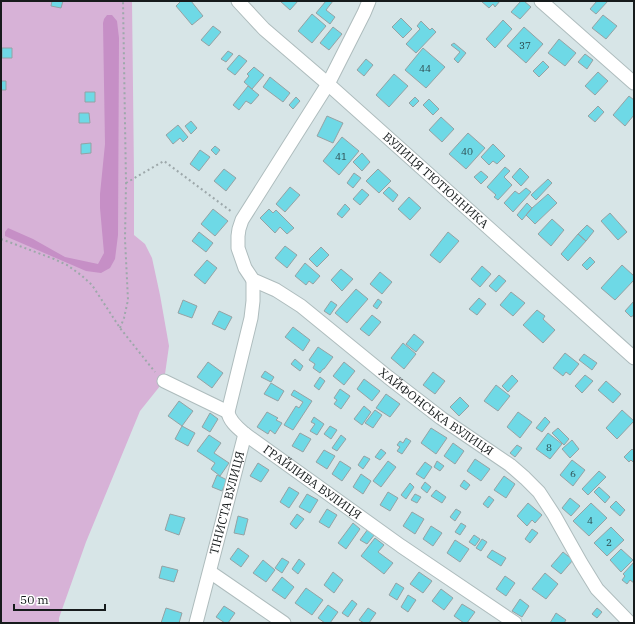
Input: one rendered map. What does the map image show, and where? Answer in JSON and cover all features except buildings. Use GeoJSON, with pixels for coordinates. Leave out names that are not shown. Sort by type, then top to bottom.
{"type":"FeatureCollection","features":[{"type":"Feature","properties":{"kind":"street","name":"ВУЛИЦЯ ТЮТЮННИКА"},"geometry":{"type":"LineString","coordinates":[[238,1],[264,29],[328,84],[634,358]]}},
{"type":"Feature","properties":{"kind":"street"},"geometry":{"type":"LineString","coordinates":[[164,382],[228,412],[251,318],[253,301],[253,280],[245,268],[238,248],[239,229],[242,220],[328,84],[369,1]]}},
{"type":"Feature","properties":{"kind":"street"},"geometry":{"type":"LineString","coordinates":[[541,1],[634,83]]}},
{"type":"Feature","properties":{"kind":"street","name":"ХАЙФОНСЬКА ВУЛИЦЯ"},"geometry":{"type":"LineString","coordinates":[[253,280],[276,290],[301,306],[441,418],[510,465],[525,478],[539,492],[597,588],[630,623]]}},
{"type":"Feature","properties":{"kind":"street","name":"ГРАЙЛИВА ВУЛИЦЯ"},"geometry":{"type":"LineString","coordinates":[[228,412],[228,416],[232,422],[245,434],[401,546],[514,623]]}},
{"type":"Feature","properties":{"kind":"street","name":"ТІНИСТА ВУЛИЦЯ"},"geometry":{"type":"LineString","coordinates":[[196,623],[245,434]]}},
{"type":"Feature","properties":{"kind":"street","name":"ТІНИСТА ВУЛИЦЯ"},"geometry":{"type":"LineString","coordinates":[[210,572],[284,623]]}},
{"type":"Feature","properties":{"kind":"path"},"geometry":{"type":"LineString","coordinates":[[120,328],[128,300],[125,239],[126,183],[122,1]]}},
{"type":"Feature","properties":{"kind":"path"},"geometry":{"type":"LineString","coordinates":[[126,183],[164,161],[242,220]]}},
{"type":"Feature","properties":{"kind":"path"},"geometry":{"type":"LineString","coordinates":[[1,239],[54,259],[67,265],[81,275],[92,285],[120,328],[164,382]]}},
{"type":"Feature","properties":{"kind":"shaded area"},"geometry":{"type":"Polygon","coordinates":[[[1,1],[132,1],[134,235],[145,244],[152,258],[169,346],[164,381],[140,411],[86,542],[59,618],[59,623],[1,623],[1,1]]]}},
{"type":"Feature","properties":{"kind":"shaded area"},"geometry":{"type":"Polygon","coordinates":[[[107,15],[112,15],[117,21],[119,38],[118,235],[115,259],[110,268],[101,273],[86,271],[5,236],[5,232],[8,228],[33,239],[65,257],[98,264],[104,253],[100,194],[105,144],[103,23],[107,15]]]}}]}
